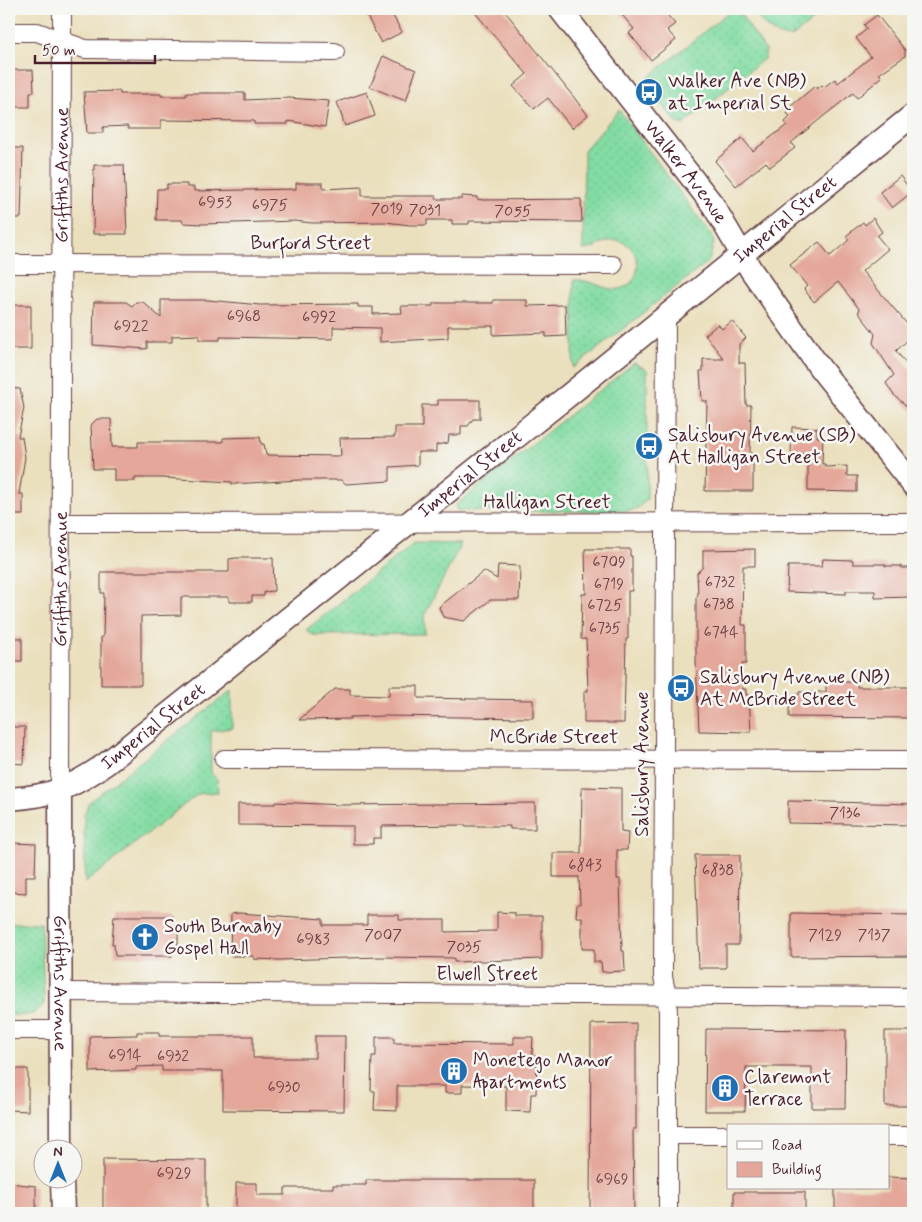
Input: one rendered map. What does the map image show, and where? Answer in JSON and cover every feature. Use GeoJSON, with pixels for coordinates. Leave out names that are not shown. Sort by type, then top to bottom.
{"type":"FeatureCollection","features":[{"type":"Feature","properties":{"kind":"street","name":"Griffiths Avenue"},"geometry":{"type":"LineString","coordinates":[[61,1140],[62,9]]}},
{"type":"Feature","properties":{"kind":"street","name":"Walker Avenue"},"geometry":{"type":"LineString","coordinates":[[560,9],[713,205],[742,254],[820,368],[913,485]]}},
{"type":"Feature","properties":{"kind":"street"},"geometry":{"type":"LineString","coordinates":[[9,32],[37,32],[85,49],[335,52]]}},
{"type":"Feature","properties":{"kind":"street","name":"Imperial Street"},"geometry":{"type":"LineString","coordinates":[[9,799],[60,791],[81,781],[114,757],[569,395],[666,314],[912,120]]}},
{"type":"Feature","properties":{"kind":"street","name":"Burford Street"},"geometry":{"type":"LineString","coordinates":[[9,264],[613,265]]}},
{"type":"Feature","properties":{"kind":"street","name":"Salisbury Avenue"},"geometry":{"type":"LineString","coordinates":[[666,314],[663,978],[668,996],[668,1213]]}},
{"type":"Feature","properties":{"kind":"street","name":"Halligan Street"},"geometry":{"type":"LineString","coordinates":[[62,523],[664,524],[913,522]]}},
{"type":"Feature","properties":{"kind":"street","name":"McBride Street"},"geometry":{"type":"LineString","coordinates":[[224,759],[663,758],[913,760]]}},
{"type":"Feature","properties":{"kind":"street","name":"Elwell Street"},"geometry":{"type":"LineString","coordinates":[[60,992],[913,997]]}},
{"type":"Feature","properties":{"kind":"street"},"geometry":{"type":"LineString","coordinates":[[9,1030],[60,1030]]}},
{"type":"Feature","properties":{"kind":"street"},"geometry":{"type":"LineString","coordinates":[[668,1135],[727,1135]]}},
{"type":"Feature","properties":{"kind":"street"},"geometry":{"type":"LineString","coordinates":[[890,1136],[913,1136]]}},
{"type":"Feature","properties":{"kind":"street"},"geometry":{"type":"LineString","coordinates":[[62,1190],[62,1213]]}},
{"type":"Feature","properties":{"kind":"green space"},"geometry":{"type":"Polygon","coordinates":[[[732,9],[737,9],[766,51],[764,59],[683,125],[676,122],[644,81],[732,9]]]}},
{"type":"Feature","properties":{"kind":"green space"},"geometry":{"type":"Polygon","coordinates":[[[752,9],[828,9],[792,37],[778,35],[768,29],[752,9]]]}},
{"type":"Feature","properties":{"kind":"green space"},"geometry":{"type":"Polygon","coordinates":[[[619,110],[712,236],[714,243],[709,261],[573,368],[574,280],[587,281],[609,289],[619,289],[627,286],[633,280],[638,266],[633,251],[628,245],[620,241],[610,241],[583,250],[584,150],[619,110]]]}},
{"type":"Feature","properties":{"kind":"green space"},"geometry":{"type":"Polygon","coordinates":[[[634,363],[647,370],[647,499],[639,507],[630,511],[459,511],[456,509],[456,505],[634,363]]]}},
{"type":"Feature","properties":{"kind":"green space"},"geometry":{"type":"Polygon","coordinates":[[[414,543],[461,544],[424,616],[425,634],[313,635],[306,630],[414,543]]]}},
{"type":"Feature","properties":{"kind":"green space"},"geometry":{"type":"Polygon","coordinates":[[[232,690],[232,728],[211,731],[211,773],[217,779],[218,792],[198,794],[85,883],[84,815],[89,802],[232,690]]]}},
{"type":"Feature","properties":{"kind":"green space"},"geometry":{"type":"Polygon","coordinates":[[[9,923],[41,923],[44,1003],[38,1011],[29,1015],[9,1015],[9,923]]]}},
{"type":"Feature","properties":{"kind":"building"},"geometry":{"type":"Polygon","coordinates":[[[363,9],[389,9],[402,32],[381,43],[363,9]]]}},
{"type":"Feature","properties":{"kind":"building"},"geometry":{"type":"Polygon","coordinates":[[[472,9],[503,9],[588,115],[572,128],[548,98],[534,109],[513,86],[527,74],[472,9]]]}},
{"type":"Feature","properties":{"kind":"building"},"geometry":{"type":"Polygon","coordinates":[[[617,9],[662,9],[675,24],[667,30],[676,40],[651,60],[629,33],[634,29],[617,9]]]}},
{"type":"Feature","properties":{"kind":"building"},"geometry":{"type":"Polygon","coordinates":[[[877,15],[905,50],[905,56],[879,74],[882,77],[857,98],[853,93],[791,143],[795,148],[770,167],[766,162],[736,186],[715,161],[742,138],[753,151],[787,125],[785,122],[790,117],[787,113],[791,109],[790,107],[815,86],[817,89],[822,85],[824,87],[835,79],[838,83],[871,57],[856,38],[867,29],[864,25],[877,15]]]}},
{"type":"Feature","properties":{"kind":"building"},"geometry":{"type":"Polygon","coordinates":[[[383,56],[416,70],[406,101],[370,87],[383,56]]]}},
{"type":"Feature","properties":{"kind":"building"},"geometry":{"type":"Polygon","coordinates":[[[9,70],[33,70],[34,92],[30,92],[30,107],[9,107],[9,70]]]}},
{"type":"Feature","properties":{"kind":"building"},"geometry":{"type":"Polygon","coordinates":[[[120,91],[120,94],[161,94],[161,96],[186,96],[186,93],[245,93],[245,100],[289,98],[329,101],[325,127],[288,121],[288,124],[254,124],[254,121],[161,120],[161,129],[128,129],[128,126],[103,127],[103,133],[87,133],[84,92],[120,91]]]}},
{"type":"Feature","properties":{"kind":"building"},"geometry":{"type":"Polygon","coordinates":[[[367,92],[375,116],[345,126],[337,102],[367,92]]]}},
{"type":"Feature","properties":{"kind":"building"},"geometry":{"type":"Polygon","coordinates":[[[9,148],[23,148],[21,218],[9,218],[9,148]]]}},
{"type":"Feature","properties":{"kind":"building"},"geometry":{"type":"Polygon","coordinates":[[[94,165],[124,165],[127,234],[93,234],[94,165]]]}},
{"type":"Feature","properties":{"kind":"building"},"geometry":{"type":"Polygon","coordinates":[[[900,176],[912,192],[892,208],[880,192],[900,176]]]}},
{"type":"Feature","properties":{"kind":"building"},"geometry":{"type":"Polygon","coordinates":[[[296,183],[323,183],[323,189],[362,187],[362,196],[436,196],[436,199],[462,199],[462,196],[477,197],[477,199],[483,200],[581,199],[582,222],[469,221],[469,224],[452,224],[452,220],[427,220],[427,225],[410,225],[385,222],[312,223],[295,221],[203,224],[183,223],[182,220],[156,220],[157,189],[167,189],[167,184],[187,184],[187,187],[194,187],[194,191],[296,189],[296,183]]]}},
{"type":"Feature","properties":{"kind":"building"},"geometry":{"type":"Polygon","coordinates":[[[873,218],[882,232],[877,236],[888,249],[862,271],[913,331],[913,335],[896,351],[913,372],[913,412],[893,394],[886,383],[894,375],[873,343],[875,334],[858,312],[860,310],[838,282],[814,302],[804,289],[807,286],[790,265],[819,242],[830,256],[849,240],[846,236],[863,222],[865,225],[873,218]]]}},
{"type":"Feature","properties":{"kind":"building"},"geometry":{"type":"Polygon","coordinates":[[[161,300],[208,300],[260,305],[358,304],[358,307],[373,307],[373,314],[402,313],[401,306],[433,306],[433,303],[493,303],[493,300],[527,300],[527,306],[565,305],[566,336],[546,337],[546,333],[493,335],[493,326],[448,326],[448,338],[380,342],[380,328],[333,327],[333,339],[220,337],[220,340],[199,340],[199,335],[172,336],[172,342],[147,342],[147,349],[93,345],[94,302],[126,302],[132,306],[136,302],[143,302],[161,318],[161,300]]]}},
{"type":"Feature","properties":{"kind":"building"},"geometry":{"type":"Polygon","coordinates":[[[9,305],[31,305],[31,349],[9,349],[9,305]]]}},
{"type":"Feature","properties":{"kind":"building"},"geometry":{"type":"Polygon","coordinates":[[[732,321],[746,338],[739,344],[739,363],[745,363],[746,405],[751,405],[750,453],[753,453],[753,491],[705,491],[707,401],[702,401],[700,371],[703,371],[703,359],[724,359],[705,335],[718,324],[722,329],[732,321]]]}},
{"type":"Feature","properties":{"kind":"building"},"geometry":{"type":"Polygon","coordinates":[[[9,388],[20,389],[24,408],[18,437],[22,437],[25,457],[19,494],[23,494],[23,515],[9,515],[9,388]]]}},
{"type":"Feature","properties":{"kind":"building"},"geometry":{"type":"Polygon","coordinates":[[[438,400],[480,400],[480,419],[473,419],[468,426],[461,426],[461,435],[449,435],[448,443],[436,445],[436,452],[418,452],[418,465],[390,467],[390,481],[346,484],[341,480],[299,480],[232,484],[232,482],[135,478],[135,481],[114,481],[114,469],[93,469],[91,425],[97,419],[111,419],[112,447],[138,447],[138,442],[223,442],[223,438],[260,437],[261,444],[264,444],[266,455],[341,456],[340,438],[395,437],[395,427],[422,427],[422,405],[438,405],[438,400]]]}},
{"type":"Feature","properties":{"kind":"building"},"geometry":{"type":"Polygon","coordinates":[[[792,427],[817,428],[817,437],[823,437],[822,464],[825,464],[825,467],[847,466],[847,476],[857,476],[857,492],[808,491],[808,454],[791,453],[792,427]]]}},
{"type":"Feature","properties":{"kind":"building"},"geometry":{"type":"Polygon","coordinates":[[[585,549],[630,549],[630,556],[632,556],[632,591],[628,591],[624,723],[584,723],[584,691],[588,691],[586,639],[581,639],[582,594],[586,594],[585,549]]]}},
{"type":"Feature","properties":{"kind":"building"},"geometry":{"type":"Polygon","coordinates":[[[755,549],[755,566],[743,566],[742,625],[746,625],[746,664],[742,664],[742,689],[746,689],[746,695],[749,695],[751,732],[699,731],[696,597],[698,595],[697,573],[703,567],[703,550],[755,549]]]}},
{"type":"Feature","properties":{"kind":"building"},"geometry":{"type":"Polygon","coordinates":[[[273,558],[274,591],[264,592],[264,596],[252,596],[252,602],[229,602],[229,597],[181,597],[181,615],[141,616],[141,685],[101,685],[101,637],[103,637],[104,593],[101,593],[101,572],[229,572],[229,559],[273,558]]]}},
{"type":"Feature","properties":{"kind":"building"},"geometry":{"type":"Polygon","coordinates":[[[823,559],[853,560],[853,564],[885,564],[885,566],[913,568],[913,597],[875,598],[875,591],[846,591],[846,594],[787,592],[788,566],[822,566],[823,559]]]}},
{"type":"Feature","properties":{"kind":"building"},"geometry":{"type":"Polygon","coordinates":[[[498,565],[520,566],[519,600],[490,600],[464,621],[443,617],[439,607],[484,571],[497,579],[498,565]]]}},
{"type":"Feature","properties":{"kind":"building"},"geometry":{"type":"Polygon","coordinates":[[[9,638],[22,638],[22,661],[9,661],[9,638]]]}},
{"type":"Feature","properties":{"kind":"building"},"geometry":{"type":"Polygon","coordinates":[[[844,679],[844,682],[857,682],[857,687],[913,687],[913,718],[789,717],[789,695],[799,695],[799,692],[826,692],[826,680],[844,679]]]}},
{"type":"Feature","properties":{"kind":"building"},"geometry":{"type":"Polygon","coordinates":[[[389,686],[418,686],[418,698],[533,700],[533,718],[385,716],[299,720],[335,689],[350,689],[350,695],[389,696],[389,686]]]}},
{"type":"Feature","properties":{"kind":"building"},"geometry":{"type":"Polygon","coordinates":[[[9,727],[25,727],[24,764],[9,763],[9,727]]]}},
{"type":"Feature","properties":{"kind":"building"},"geometry":{"type":"Polygon","coordinates":[[[582,787],[621,788],[621,832],[628,833],[627,850],[617,850],[617,879],[620,879],[622,951],[624,951],[625,971],[602,972],[601,962],[594,962],[594,949],[582,949],[582,917],[576,917],[577,904],[580,904],[579,877],[553,877],[553,853],[581,853],[582,787]]]}},
{"type":"Feature","properties":{"kind":"building"},"geometry":{"type":"Polygon","coordinates":[[[788,801],[913,804],[913,825],[788,823],[788,801]]]}},
{"type":"Feature","properties":{"kind":"building"},"geometry":{"type":"Polygon","coordinates":[[[275,802],[343,805],[535,803],[535,829],[510,829],[510,826],[466,825],[381,826],[381,838],[373,838],[373,844],[353,844],[353,826],[238,825],[238,804],[275,804],[275,802]]]}},
{"type":"Feature","properties":{"kind":"building"},"geometry":{"type":"Polygon","coordinates":[[[13,843],[36,844],[35,876],[26,876],[26,893],[12,892],[13,843]]]}},
{"type":"Feature","properties":{"kind":"building"},"geometry":{"type":"Polygon","coordinates":[[[695,855],[740,855],[739,945],[726,945],[726,968],[699,968],[695,855]]]}},
{"type":"Feature","properties":{"kind":"building"},"geometry":{"type":"Polygon","coordinates":[[[497,912],[515,913],[515,916],[542,916],[542,959],[454,962],[454,958],[380,957],[279,960],[254,959],[254,956],[230,956],[231,914],[323,919],[323,925],[367,925],[367,915],[399,915],[399,920],[445,920],[445,932],[497,931],[497,912]]]}},
{"type":"Feature","properties":{"kind":"building"},"geometry":{"type":"Polygon","coordinates":[[[791,913],[913,915],[913,956],[791,957],[791,913]]]}},
{"type":"Feature","properties":{"kind":"building","name":"South Burnaby Gospel Hall"},"geometry":{"type":"Polygon","coordinates":[[[114,916],[172,916],[172,926],[178,926],[178,946],[172,947],[172,956],[115,956],[114,944],[112,944],[114,916]]]}},
{"type":"Feature","properties":{"kind":"building"},"geometry":{"type":"Polygon","coordinates":[[[636,1023],[636,1129],[633,1129],[634,1213],[590,1213],[591,1024],[636,1023]]]}},
{"type":"Feature","properties":{"kind":"building","name":"Claremont Terrace"},"geometry":{"type":"Polygon","coordinates":[[[706,1029],[846,1030],[845,1108],[812,1108],[812,1067],[746,1067],[745,1111],[705,1111],[706,1029]]]}},
{"type":"Feature","properties":{"kind":"building"},"geometry":{"type":"Polygon","coordinates":[[[885,1031],[912,1031],[912,1106],[885,1106],[885,1031]]]}},
{"type":"Feature","properties":{"kind":"building"},"geometry":{"type":"Polygon","coordinates":[[[137,1032],[159,1032],[159,1036],[253,1036],[253,1058],[315,1058],[315,1036],[345,1036],[344,1111],[223,1110],[223,1071],[162,1071],[162,1066],[136,1067],[136,1070],[90,1072],[90,1036],[137,1035],[137,1032]]]}},
{"type":"Feature","properties":{"kind":"building","name":"Monetego Manor Apartments"},"geometry":{"type":"Polygon","coordinates":[[[376,1037],[394,1037],[394,1043],[514,1044],[514,1037],[533,1037],[532,1056],[537,1056],[536,1094],[531,1094],[530,1112],[506,1111],[506,1086],[462,1085],[462,1093],[445,1093],[445,1086],[397,1086],[397,1111],[374,1110],[375,1091],[371,1091],[372,1056],[376,1056],[376,1037]]]}},
{"type":"Feature","properties":{"kind":"building"},"geometry":{"type":"Polygon","coordinates":[[[9,1069],[28,1069],[28,1111],[9,1110],[9,1069]]]}},
{"type":"Feature","properties":{"kind":"building"},"geometry":{"type":"Polygon","coordinates":[[[103,1159],[206,1160],[206,1213],[103,1213],[103,1159]]]}},
{"type":"Feature","properties":{"kind":"building"},"geometry":{"type":"Polygon","coordinates":[[[890,1177],[913,1178],[913,1213],[835,1213],[835,1190],[890,1190],[890,1177]]]}},
{"type":"Feature","properties":{"kind":"building"},"geometry":{"type":"Polygon","coordinates":[[[366,1180],[534,1180],[534,1213],[236,1213],[236,1183],[257,1183],[257,1195],[285,1195],[285,1188],[333,1188],[333,1185],[366,1185],[366,1180]]]}},
{"type":"Feature","properties":{"kind":"building"},"geometry":{"type":"Polygon","coordinates":[[[9,1183],[32,1186],[32,1190],[36,1190],[36,1213],[9,1213],[9,1183]]]}},
{"type":"Feature","properties":{"kind":"building"},"geometry":{"type":"Polygon","coordinates":[[[734,1192],[805,1192],[805,1213],[734,1213],[734,1192]]]}},
{"type":"Feature","properties":{"kind":"place","name":"Walker Ave (NB) at Imperial St"},"geometry":{"type":"Point","coordinates":[649,92]}},
{"type":"Feature","properties":{"kind":"place","name":"Salisbury Avenue (SB) At Halligan Street"},"geometry":{"type":"Point","coordinates":[649,446]}},
{"type":"Feature","properties":{"kind":"place","name":"Salisbury Avenue (NB) At McBride Street"},"geometry":{"type":"Point","coordinates":[681,688]}},
{"type":"Feature","properties":{"kind":"place","name":"South Burnaby Gospel Hall"},"geometry":{"type":"Point","coordinates":[145,937]}},
{"type":"Feature","properties":{"kind":"place","name":"Monetego Manor Apartments"},"geometry":{"type":"Point","coordinates":[454,1071]}},
{"type":"Feature","properties":{"kind":"place","name":"Claremont Terrace"},"geometry":{"type":"Point","coordinates":[725,1088]}}]}
